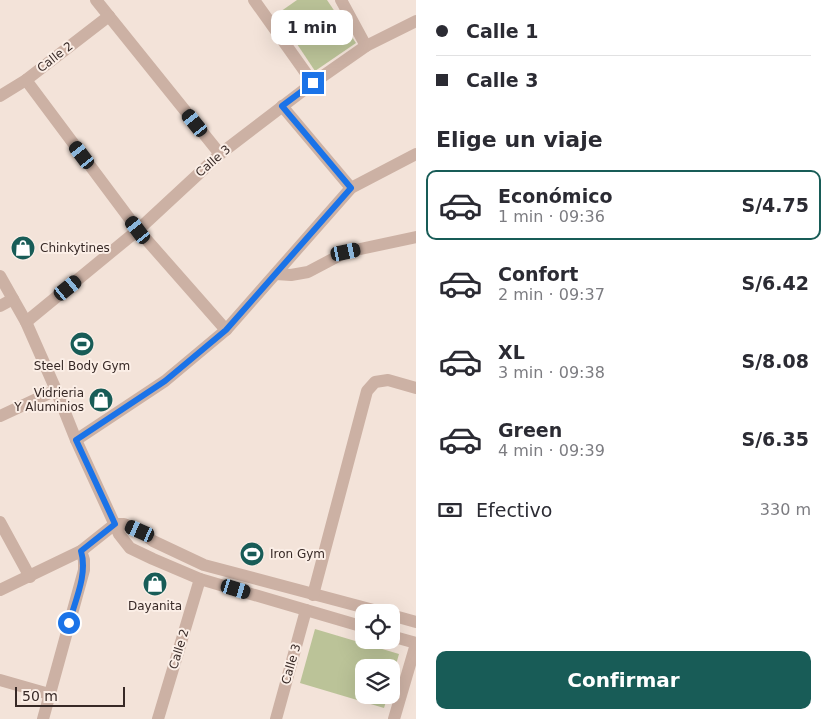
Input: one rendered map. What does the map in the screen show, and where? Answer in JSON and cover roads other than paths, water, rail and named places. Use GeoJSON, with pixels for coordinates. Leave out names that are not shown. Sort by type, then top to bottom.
{"type":"FeatureCollection","features":[{"type":"Feature","properties":{"kind":"street"},"geometry":{"type":"LineString","coordinates":[[96,0],[220,154]]}},
{"type":"Feature","properties":{"kind":"street"},"geometry":{"type":"LineString","coordinates":[[254,0],[313,83]]}},
{"type":"Feature","properties":{"kind":"street"},"geometry":{"type":"LineString","coordinates":[[341,0],[366,46]]}},
{"type":"Feature","properties":{"kind":"street","name":"Calle 2"},"geometry":{"type":"LineString","coordinates":[[0,96],[26,80],[109,16]]}},
{"type":"Feature","properties":{"kind":"street","name":"Calle 3"},"geometry":{"type":"LineString","coordinates":[[26,322],[138,230],[220,154],[282,106],[366,46],[416,22]]}},
{"type":"Feature","properties":{"kind":"street"},"geometry":{"type":"LineString","coordinates":[[26,80],[138,230],[226,330]]}},
{"type":"Feature","properties":{"kind":"street"},"geometry":{"type":"LineString","coordinates":[[282,106],[351,188]]}},
{"type":"Feature","properties":{"kind":"street"},"geometry":{"type":"LineString","coordinates":[[76,440],[165,381],[226,330],[351,188],[416,154]]}},
{"type":"Feature","properties":{"kind":"street"},"geometry":{"type":"LineString","coordinates":[[276,274],[291,275],[308,272],[346,252],[416,237]]}},
{"type":"Feature","properties":{"kind":"street"},"geometry":{"type":"LineString","coordinates":[[0,276],[26,322],[76,440],[119,534],[130,548],[200,579],[355,624]]}},
{"type":"Feature","properties":{"kind":"street"},"geometry":{"type":"LineString","coordinates":[[0,306],[13,299]]}},
{"type":"Feature","properties":{"kind":"street"},"geometry":{"type":"LineString","coordinates":[[313,594],[367,391],[375,382],[388,380],[416,388]]}},
{"type":"Feature","properties":{"kind":"street"},"geometry":{"type":"LineString","coordinates":[[0,416],[56,390]]}},
{"type":"Feature","properties":{"kind":"street"},"geometry":{"type":"LineString","coordinates":[[0,522],[30,577]]}},
{"type":"Feature","properties":{"kind":"street"},"geometry":{"type":"LineString","coordinates":[[0,590],[81,551],[115,524],[124,524],[140,531],[153,541],[204,565],[355,605]]}},
{"type":"Feature","properties":{"kind":"street"},"geometry":{"type":"LineString","coordinates":[[43,719],[84,570],[84,560],[81,551]]}},
{"type":"Feature","properties":{"kind":"street","name":"Calle 2"},"geometry":{"type":"LineString","coordinates":[[158,719],[200,579]]}},
{"type":"Feature","properties":{"kind":"street","name":"Calle 3"},"geometry":{"type":"LineString","coordinates":[[276,719],[306,610]]}},
{"type":"Feature","properties":{"kind":"street"},"geometry":{"type":"LineString","coordinates":[[400,618],[416,622]]}},
{"type":"Feature","properties":{"kind":"street"},"geometry":{"type":"LineString","coordinates":[[394,719],[416,643],[400,639]]}},
{"type":"Feature","properties":{"kind":"street"},"geometry":{"type":"LineString","coordinates":[[0,680],[49,694]]}},
{"type":"Feature","properties":{"kind":"place","name":"Chinkytines"},"geometry":{"type":"Point","coordinates":[23,248]}},
{"type":"Feature","properties":{"kind":"place","name":"Steel Body Gym"},"geometry":{"type":"Point","coordinates":[82,344]}},
{"type":"Feature","properties":{"kind":"place","name":"Vidrieria Y Aluminios"},"geometry":{"type":"Point","coordinates":[101,400]}},
{"type":"Feature","properties":{"kind":"place","name":"Iron Gym"},"geometry":{"type":"Point","coordinates":[252,554]}},
{"type":"Feature","properties":{"kind":"place","name":"Dayanita"},"geometry":{"type":"Point","coordinates":[155,584]}}]}
